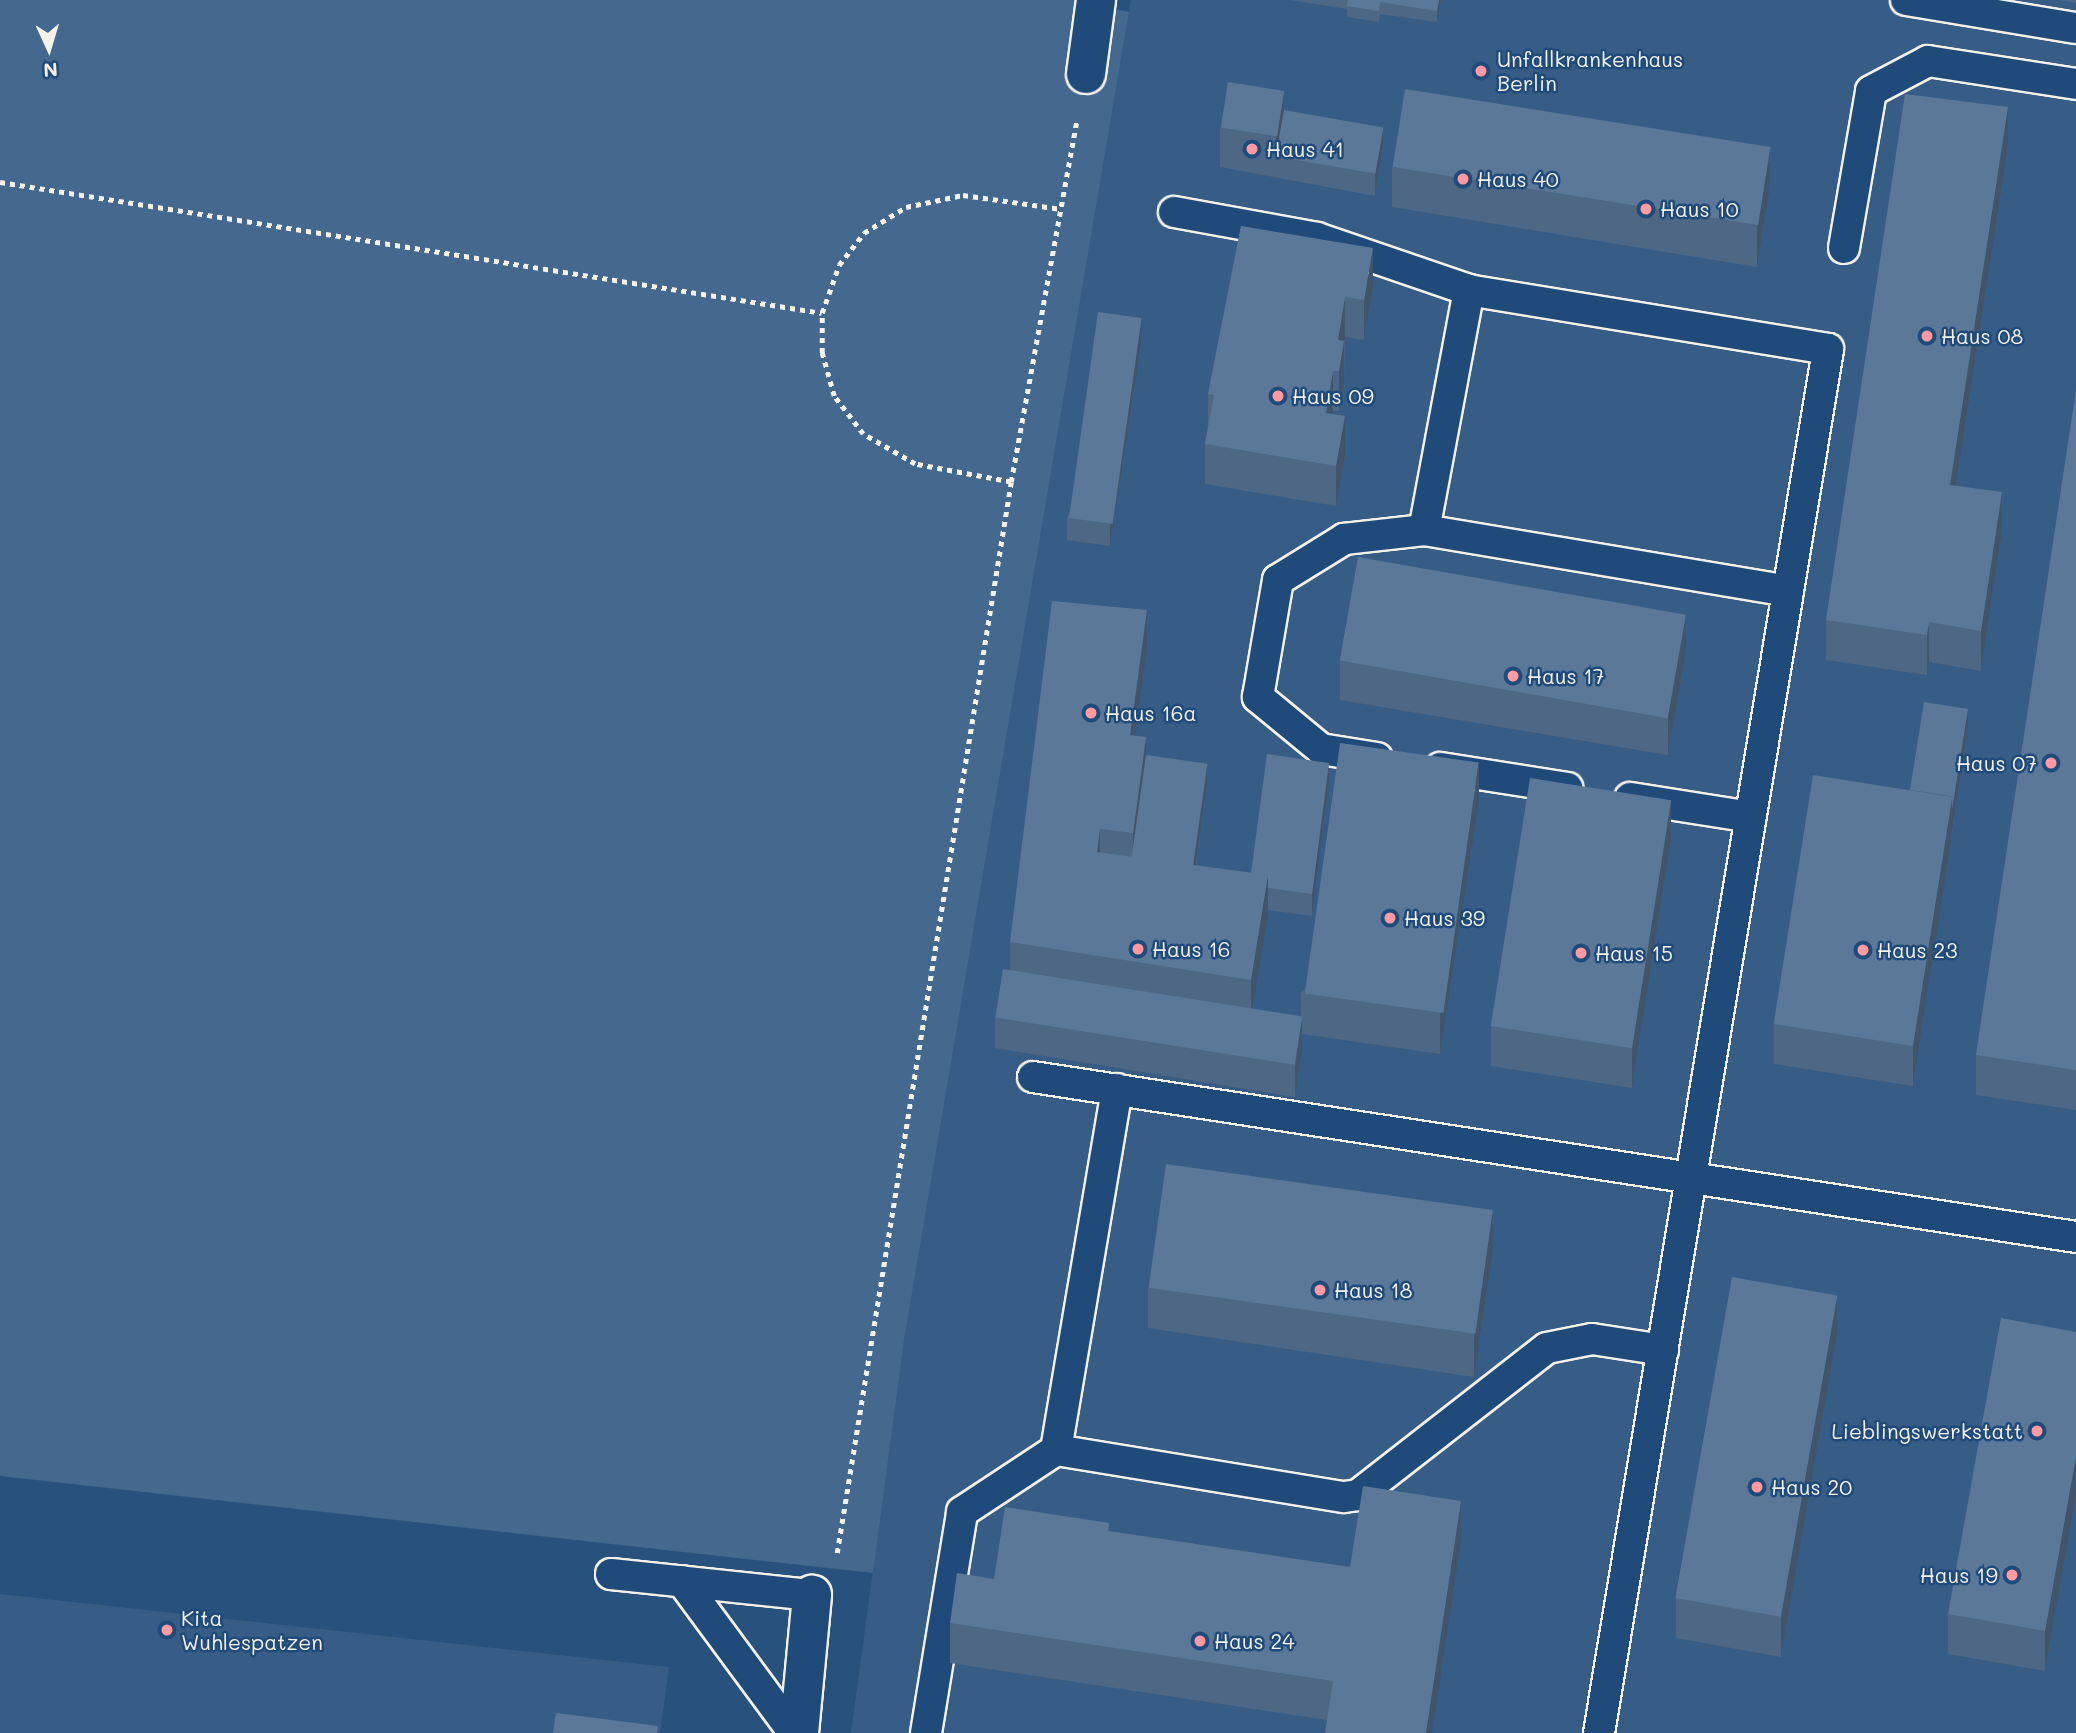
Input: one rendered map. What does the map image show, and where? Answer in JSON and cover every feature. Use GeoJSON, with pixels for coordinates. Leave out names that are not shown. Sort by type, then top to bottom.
{"type":"FeatureCollection","features":[{"type":"Feature","properties":{"kind":"street"},"geometry":{"type":"LineString","coordinates":[[1086,74],[1096,0]]}},
{"type":"Feature","properties":{"kind":"street"},"geometry":{"type":"LineString","coordinates":[[796,1733],[812,1595]]}},
{"type":"Feature","properties":{"kind":"lane"},"geometry":{"type":"LineString","coordinates":[[1906,0],[2076,29]]}},
{"type":"Feature","properties":{"kind":"lane"},"geometry":{"type":"LineString","coordinates":[[1844,248],[1871,91],[1928,61],[2076,84]]}},
{"type":"Feature","properties":{"kind":"lane"},"geometry":{"type":"LineString","coordinates":[[1174,212],[1317,237],[1469,290],[1829,349],[1599,1733]]}},
{"type":"Feature","properties":{"kind":"lane"},"geometry":{"type":"LineString","coordinates":[[1424,530],[1469,290]]}},
{"type":"Feature","properties":{"kind":"lane"},"geometry":{"type":"LineString","coordinates":[[1751,817],[1321,749],[1258,696],[1278,580],[1344,539],[1424,530],[1788,592]]}},
{"type":"Feature","properties":{"kind":"lane"},"geometry":{"type":"LineString","coordinates":[[1033,1077],[2076,1237]]}},
{"type":"Feature","properties":{"kind":"lane"},"geometry":{"type":"LineString","coordinates":[[1056,1450],[1117,1089]]}},
{"type":"Feature","properties":{"kind":"lane"},"geometry":{"type":"LineString","coordinates":[[926,1733],[962,1512],[1056,1450],[1344,1497],[1358,1495],[1547,1348],[1592,1339],[1662,1350]]}},
{"type":"Feature","properties":{"kind":"lane"},"geometry":{"type":"LineString","coordinates":[[611,1574],[812,1595]]}},
{"type":"Feature","properties":{"kind":"lane"},"geometry":{"type":"LineString","coordinates":[[682,1581],[796,1733]]}},
{"type":"Feature","properties":{"kind":"path"},"geometry":{"type":"LineString","coordinates":[[812,1595],[835,1566],[1011,482],[1086,74]]}},
{"type":"Feature","properties":{"kind":"path"},"geometry":{"type":"LineString","coordinates":[[0,182],[822,313]]}},
{"type":"Feature","properties":{"kind":"path"},"geometry":{"type":"LineString","coordinates":[[1011,482],[915,464],[863,434],[834,396],[822,353],[822,313],[839,265],[864,233],[906,207],[963,195],[1061,209]]}},
{"type":"Feature","properties":{"kind":"shaded area"},"geometry":{"type":"Polygon","coordinates":[[[0,0],[1071,0],[1129,12],[904,1341],[873,1573],[0,1476],[0,0]]]}},
{"type":"Feature","properties":{"kind":"shaded area"},"geometry":{"type":"Polygon","coordinates":[[[1131,0],[2076,0],[2076,1733],[851,1733],[904,1341],[1131,0]]]}},
{"type":"Feature","properties":{"kind":"shaded area","name":"Kita Wuhlespatzen"},"geometry":{"type":"Polygon","coordinates":[[[0,1594],[669,1667],[660,1733],[0,1733],[0,1594]]]}},
{"type":"Feature","properties":{"kind":"building"},"geometry":{"type":"Polygon","coordinates":[[[1348,0],[1439,0],[1437,11],[1380,2],[1379,11],[1347,6],[1348,0]]]}},
{"type":"Feature","properties":{"kind":"building"},"geometry":{"type":"Polygon","coordinates":[[[1228,82],[1284,91],[1277,136],[1221,127],[1228,82]]]}},
{"type":"Feature","properties":{"kind":"building"},"geometry":{"type":"Polygon","coordinates":[[[1405,89],[1770,147],[1758,225],[1393,167],[1405,89]]]}},
{"type":"Feature","properties":{"kind":"building","name":"Haus 08"},"geometry":{"type":"Polygon","coordinates":[[[1905,94],[2008,107],[1950,485],[2002,492],[1981,631],[1929,622],[1927,635],[1826,620],[1905,94]]]}},
{"type":"Feature","properties":{"kind":"building"},"geometry":{"type":"Polygon","coordinates":[[[1284,110],[1383,128],[1375,174],[1276,156],[1284,110]]]}},
{"type":"Feature","properties":{"kind":"building","name":"Haus 09"},"geometry":{"type":"Polygon","coordinates":[[[1241,226],[1373,248],[1364,300],[1345,297],[1338,340],[1344,341],[1339,371],[1333,371],[1326,413],[1345,416],[1336,466],[1205,444],[1214,395],[1208,394],[1241,226]]]}},
{"type":"Feature","properties":{"kind":"building"},"geometry":{"type":"Polygon","coordinates":[[[1098,312],[1142,318],[1113,524],[1069,518],[1098,312]]]}},
{"type":"Feature","properties":{"kind":"building","name":"Haus 07"},"geometry":{"type":"Polygon","coordinates":[[[2076,390],[2076,1070],[1976,1055],[2076,390]]]}},
{"type":"Feature","properties":{"kind":"building","name":"Haus 17"},"geometry":{"type":"Polygon","coordinates":[[[1358,557],[1686,615],[1668,718],[1340,660],[1358,557]]]}},
{"type":"Feature","properties":{"kind":"building"},"geometry":{"type":"Polygon","coordinates":[[[1052,601],[1147,610],[1130,735],[1146,737],[1133,833],[1100,829],[1097,852],[1268,875],[1251,980],[1010,942],[1052,601]]]}},
{"type":"Feature","properties":{"kind":"building"},"geometry":{"type":"Polygon","coordinates":[[[1924,702],[1968,709],[1952,809],[1952,796],[1910,790],[1924,702]]]}},
{"type":"Feature","properties":{"kind":"building","name":"Haus 39"},"geometry":{"type":"Polygon","coordinates":[[[1340,743],[1479,762],[1443,1013],[1305,994],[1340,743]]]}},
{"type":"Feature","properties":{"kind":"building"},"geometry":{"type":"Polygon","coordinates":[[[1267,754],[1329,763],[1312,894],[1268,888],[1268,875],[1251,873],[1267,754]]]}},
{"type":"Feature","properties":{"kind":"building"},"geometry":{"type":"Polygon","coordinates":[[[1146,755],[1207,764],[1193,866],[1132,857],[1146,755]]]}},
{"type":"Feature","properties":{"kind":"building","name":"Haus 23"},"geometry":{"type":"Polygon","coordinates":[[[1813,775],[1952,797],[1913,1046],[1774,1024],[1813,775]]]}},
{"type":"Feature","properties":{"kind":"building","name":"Haus 15"},"geometry":{"type":"Polygon","coordinates":[[[1530,778],[1671,800],[1632,1048],[1491,1026],[1530,778]]]}},
{"type":"Feature","properties":{"kind":"building"},"geometry":{"type":"Polygon","coordinates":[[[1003,969],[1302,1016],[1295,1065],[995,1017],[1003,969]]]}},
{"type":"Feature","properties":{"kind":"building","name":"Haus 18"},"geometry":{"type":"Polygon","coordinates":[[[1166,1164],[1493,1210],[1475,1334],[1149,1288],[1166,1164]]]}},
{"type":"Feature","properties":{"kind":"building","name":"Haus 20"},"geometry":{"type":"Polygon","coordinates":[[[1732,1277],[1837,1296],[1781,1617],[1675,1598],[1732,1277]]]}},
{"type":"Feature","properties":{"kind":"building","name":"Haus 19"},"geometry":{"type":"Polygon","coordinates":[[[2001,1318],[2076,1332],[2076,1456],[2045,1631],[1948,1614],[2001,1318]]]}},
{"type":"Feature","properties":{"kind":"building","name":"Haus 24"},"geometry":{"type":"Polygon","coordinates":[[[1363,1486],[1461,1501],[1426,1733],[1325,1733],[1333,1681],[950,1623],[957,1573],[994,1579],[1005,1507],[1109,1523],[1108,1531],[1350,1567],[1363,1486]]]}},
{"type":"Feature","properties":{"kind":"building"},"geometry":{"type":"Polygon","coordinates":[[[556,1713],[658,1726],[657,1733],[553,1733],[556,1713]]]}},
{"type":"Feature","properties":{"kind":"place","name":"Unfallkrankenhaus Berlin"},"geometry":{"type":"Point","coordinates":[1481,71]}},
{"type":"Feature","properties":{"kind":"place","name":"Haus 41"},"geometry":{"type":"Point","coordinates":[1252,149]}},
{"type":"Feature","properties":{"kind":"place","name":"Haus 40"},"geometry":{"type":"Point","coordinates":[1463,179]}},
{"type":"Feature","properties":{"kind":"place","name":"Haus 10"},"geometry":{"type":"Point","coordinates":[1646,209]}},
{"type":"Feature","properties":{"kind":"place","name":"Haus 08"},"geometry":{"type":"Point","coordinates":[1927,336]}},
{"type":"Feature","properties":{"kind":"place","name":"Haus 09"},"geometry":{"type":"Point","coordinates":[1278,396]}},
{"type":"Feature","properties":{"kind":"place","name":"Haus 17"},"geometry":{"type":"Point","coordinates":[1513,676]}},
{"type":"Feature","properties":{"kind":"place","name":"Haus 16a"},"geometry":{"type":"Point","coordinates":[1091,713]}},
{"type":"Feature","properties":{"kind":"place","name":"Haus 07"},"geometry":{"type":"Point","coordinates":[2051,763]}},
{"type":"Feature","properties":{"kind":"place","name":"Haus 39"},"geometry":{"type":"Point","coordinates":[1390,918]}},
{"type":"Feature","properties":{"kind":"place","name":"Haus 16"},"geometry":{"type":"Point","coordinates":[1138,949]}},
{"type":"Feature","properties":{"kind":"place","name":"Haus 23"},"geometry":{"type":"Point","coordinates":[1863,950]}},
{"type":"Feature","properties":{"kind":"place","name":"Haus 15"},"geometry":{"type":"Point","coordinates":[1581,953]}},
{"type":"Feature","properties":{"kind":"place","name":"Haus 18"},"geometry":{"type":"Point","coordinates":[1320,1290]}},
{"type":"Feature","properties":{"kind":"place","name":"Lieblingswerkstatt"},"geometry":{"type":"Point","coordinates":[2037,1431]}},
{"type":"Feature","properties":{"kind":"place","name":"Haus 20"},"geometry":{"type":"Point","coordinates":[1757,1487]}},
{"type":"Feature","properties":{"kind":"place","name":"Haus 19"},"geometry":{"type":"Point","coordinates":[2012,1575]}},
{"type":"Feature","properties":{"kind":"place","name":"Kita Wuhlespatzen"},"geometry":{"type":"Point","coordinates":[167,1630]}},
{"type":"Feature","properties":{"kind":"place","name":"Haus 24"},"geometry":{"type":"Point","coordinates":[1200,1641]}}]}
